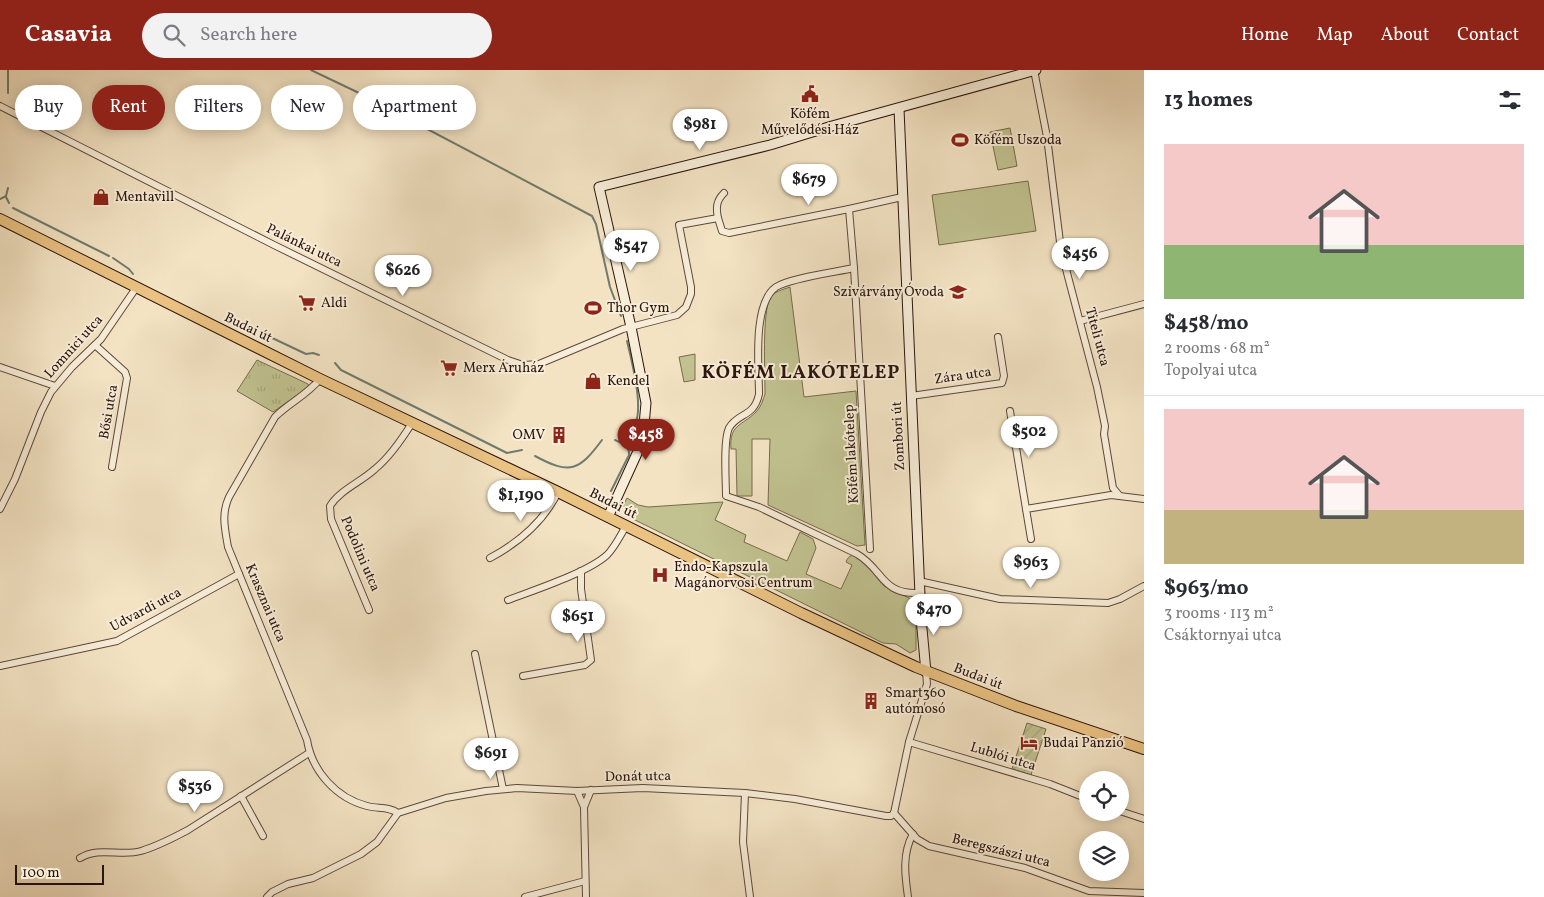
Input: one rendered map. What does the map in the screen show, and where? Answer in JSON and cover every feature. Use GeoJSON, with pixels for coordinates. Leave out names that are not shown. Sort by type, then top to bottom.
{"type":"FeatureCollection","features":[{"type":"Feature","properties":{"kind":"main road","name":"Budai út"},"geometry":{"type":"LineString","coordinates":[[0,219],[320,379],[558,492],[801,613],[926,672],[1016,706],[1144,749]]}},
{"type":"Feature","properties":{"kind":"street"},"geometry":{"type":"LineString","coordinates":[[608,517],[639,449],[644,425],[645,394],[599,187],[770,145],[1035,70]]}},
{"type":"Feature","properties":{"kind":"street","name":"Titeli utca"},"geometry":{"type":"LineString","coordinates":[[1035,70],[1047,137],[1061,250],[1097,387],[1113,488],[1119,495]]}},
{"type":"Feature","properties":{"kind":"street","name":"Palánkai utca"},"geometry":{"type":"LineString","coordinates":[[0,106],[266,241],[515,364],[531,365],[546,362],[631,327]]}},
{"type":"Feature","properties":{"kind":"street","name":"Zombori út"},"geometry":{"type":"LineString","coordinates":[[899,109],[919,581],[926,672]]}},
{"type":"Feature","properties":{"kind":"street"},"geometry":{"type":"LineString","coordinates":[[724,193],[716,205],[722,231],[729,233],[902,197]]}},
{"type":"Feature","properties":{"kind":"street","name":"Köfém lakótelep"},"geometry":{"type":"LineString","coordinates":[[849,209],[870,549]]}},
{"type":"Feature","properties":{"kind":"street"},"geometry":{"type":"LineString","coordinates":[[631,327],[672,317],[686,307],[691,287],[679,225],[718,218]]}},
{"type":"Feature","properties":{"kind":"street"},"geometry":{"type":"LineString","coordinates":[[854,268],[787,282],[776,287],[765,299],[760,326],[758,400],[752,411],[732,424],[729,429],[726,444],[726,496],[759,507],[862,557],[883,581],[895,590],[904,593],[920,593]]}},
{"type":"Feature","properties":{"kind":"street","name":"Lomnici utca"},"geometry":{"type":"LineString","coordinates":[[0,509],[21,465],[41,412],[55,386],[95,345],[136,288]]}},
{"type":"Feature","properties":{"kind":"street"},"geometry":{"type":"LineString","coordinates":[[1080,322],[1144,304]]}},
{"type":"Feature","properties":{"kind":"street","name":"Zára utca"},"geometry":{"type":"LineString","coordinates":[[911,396],[1002,383],[1004,376],[998,337]]}},
{"type":"Feature","properties":{"kind":"street","name":"Bősi utca"},"geometry":{"type":"LineString","coordinates":[[95,345],[125,372],[127,378],[112,467]]}},
{"type":"Feature","properties":{"kind":"street"},"geometry":{"type":"LineString","coordinates":[[0,367],[55,386]]}},
{"type":"Feature","properties":{"kind":"street","name":"Krasznai utca"},"geometry":{"type":"LineString","coordinates":[[320,379],[312,388],[275,417],[226,503],[223,519],[228,547],[284,681],[307,740],[310,753],[324,778],[343,794],[359,803],[369,807],[387,808],[398,813]]}},
{"type":"Feature","properties":{"kind":"street"},"geometry":{"type":"LineString","coordinates":[[1010,411],[1031,539]]}},
{"type":"Feature","properties":{"kind":"street","name":"Podolini utca"},"geometry":{"type":"LineString","coordinates":[[369,610],[334,527],[329,511],[330,506],[337,497],[377,468],[412,423]]}},
{"type":"Feature","properties":{"kind":"street"},"geometry":{"type":"LineString","coordinates":[[490,558],[510,548],[519,540],[549,508],[558,492]]}},
{"type":"Feature","properties":{"kind":"street"},"geometry":{"type":"LineString","coordinates":[[1026,509],[1119,495],[1144,499]]}},
{"type":"Feature","properties":{"kind":"street"},"geometry":{"type":"LineString","coordinates":[[508,600],[581,571],[600,561],[626,526]]}},
{"type":"Feature","properties":{"kind":"street"},"geometry":{"type":"LineString","coordinates":[[523,676],[585,665],[591,660],[581,589],[581,571]]}},
{"type":"Feature","properties":{"kind":"street","name":"Udvardi utca"},"geometry":{"type":"LineString","coordinates":[[0,666],[117,641],[239,574]]}},
{"type":"Feature","properties":{"kind":"street"},"geometry":{"type":"LineString","coordinates":[[919,581],[1000,599],[1108,603],[1120,599],[1144,586]]}},
{"type":"Feature","properties":{"kind":"street"},"geometry":{"type":"LineString","coordinates":[[475,654],[503,789]]}},
{"type":"Feature","properties":{"kind":"street"},"geometry":{"type":"LineString","coordinates":[[894,813],[909,742],[927,684],[926,672]]}},
{"type":"Feature","properties":{"kind":"street","name":"Lublói utca"},"geometry":{"type":"LineString","coordinates":[[909,742],[1050,784],[1079,795]]}},
{"type":"Feature","properties":{"kind":"street"},"geometry":{"type":"LineString","coordinates":[[80,858],[97,852],[129,853],[141,851],[188,830],[310,753]]}},
{"type":"Feature","properties":{"kind":"street","name":"Donát utca"},"geometry":{"type":"LineString","coordinates":[[398,813],[446,798],[503,789],[534,788],[576,791],[649,788],[745,792],[886,816],[891,816],[894,813]]}},
{"type":"Feature","properties":{"kind":"street"},"geometry":{"type":"LineString","coordinates":[[586,897],[584,807],[591,790]]}},
{"type":"Feature","properties":{"kind":"street"},"geometry":{"type":"LineString","coordinates":[[576,791],[584,807]]}},
{"type":"Feature","properties":{"kind":"street"},"geometry":{"type":"LineString","coordinates":[[745,792],[743,842],[750,897]]}},
{"type":"Feature","properties":{"kind":"street"},"geometry":{"type":"LineString","coordinates":[[241,796],[263,836]]}},
{"type":"Feature","properties":{"kind":"street"},"geometry":{"type":"LineString","coordinates":[[267,897],[272,892],[288,884],[313,878],[361,854],[377,842],[398,813]]}},
{"type":"Feature","properties":{"kind":"street","name":"Beregszászi utca"},"geometry":{"type":"LineString","coordinates":[[894,813],[920,842],[929,846],[1018,866],[1089,891],[1144,893]]}},
{"type":"Feature","properties":{"kind":"street"},"geometry":{"type":"LineString","coordinates":[[1129,814],[1144,819]]}},
{"type":"Feature","properties":{"kind":"street"},"geometry":{"type":"LineString","coordinates":[[908,897],[905,860],[907,848],[913,834]]}},
{"type":"Feature","properties":{"kind":"street"},"geometry":{"type":"LineString","coordinates":[[525,897],[585,881]]}},
{"type":"Feature","properties":{"kind":"green space"},"geometry":{"type":"Polygon","coordinates":[[[1010,128],[1017,166],[998,170],[990,132],[1010,128]]]}},
{"type":"Feature","properties":{"kind":"green space"},"geometry":{"type":"Polygon","coordinates":[[[1028,181],[1036,231],[939,245],[932,195],[1028,181]]]}},
{"type":"Feature","properties":{"kind":"green space"},"geometry":{"type":"Polygon","coordinates":[[[790,287],[804,397],[856,391],[865,545],[857,546],[768,505],[770,439],[752,439],[752,496],[737,496],[736,449],[731,449],[732,435],[738,426],[756,412],[763,401],[765,394],[764,359],[767,306],[774,294],[790,287]]]}},
{"type":"Feature","properties":{"kind":"green space"},"geometry":{"type":"Polygon","coordinates":[[[695,354],[695,380],[684,382],[679,357],[695,354]]]}},
{"type":"Feature","properties":{"kind":"green space"},"geometry":{"type":"Polygon","coordinates":[[[257,360],[308,384],[309,387],[273,412],[237,391],[257,360]]]}},
{"type":"Feature","properties":{"kind":"green space"},"geometry":{"type":"Polygon","coordinates":[[[627,498],[638,505],[648,507],[723,502],[715,520],[746,535],[744,542],[787,561],[800,532],[813,539],[816,548],[806,574],[841,589],[852,565],[846,562],[850,557],[854,556],[860,559],[884,586],[916,602],[916,650],[910,653],[896,644],[883,643],[629,517],[632,511],[623,506],[627,498]]]}},
{"type":"Feature","properties":{"kind":"green space"},"geometry":{"type":"Polygon","coordinates":[[[1027,723],[1046,729],[1031,775],[1012,769],[1027,723]]]}},
{"type":"Feature","properties":{"kind":"waterway"},"geometry":{"type":"LineString","coordinates":[[8,70],[8,93]]}},
{"type":"Feature","properties":{"kind":"waterway"},"geometry":{"type":"LineString","coordinates":[[311,70],[357,92],[592,216],[596,224],[610,287],[621,316]]}},
{"type":"Feature","properties":{"kind":"waterway"},"geometry":{"type":"LineString","coordinates":[[0,199],[6,196],[8,188]]}},
{"type":"Feature","properties":{"kind":"waterway"},"geometry":{"type":"LineString","coordinates":[[6,197],[9,203]]}},
{"type":"Feature","properties":{"kind":"waterway"},"geometry":{"type":"LineString","coordinates":[[13,208],[109,256]]}},
{"type":"Feature","properties":{"kind":"waterway"},"geometry":{"type":"LineString","coordinates":[[113,258],[133,274]]}},
{"type":"Feature","properties":{"kind":"waterway"},"geometry":{"type":"LineString","coordinates":[[268,336],[306,354],[313,353],[319,355]]}},
{"type":"Feature","properties":{"kind":"waterway"},"geometry":{"type":"LineString","coordinates":[[626,425],[634,425],[638,408],[636,384],[627,341]]}},
{"type":"Feature","properties":{"kind":"waterway"},"geometry":{"type":"LineString","coordinates":[[335,363],[341,370],[507,453],[522,450]]}},
{"type":"Feature","properties":{"kind":"waterway"},"geometry":{"type":"LineString","coordinates":[[535,456],[557,466],[573,467],[587,458],[602,440]]}},
{"type":"Feature","properties":{"kind":"waterway"},"geometry":{"type":"LineString","coordinates":[[611,491],[629,455],[627,447],[615,440]]}},
{"type":"Feature","properties":{"kind":"place","name":"Köfém Művelődési Ház"},"geometry":{"type":"Point","coordinates":[810,94]}},
{"type":"Feature","properties":{"kind":"place","name":"Köfém Uszoda"},"geometry":{"type":"Point","coordinates":[960,140]}},
{"type":"Feature","properties":{"kind":"place","name":"Mentavill"},"geometry":{"type":"Point","coordinates":[101,197]}},
{"type":"Feature","properties":{"kind":"place","name":"Szivárvány Óvoda"},"geometry":{"type":"Point","coordinates":[958,292]}},
{"type":"Feature","properties":{"kind":"place","name":"Aldi"},"geometry":{"type":"Point","coordinates":[307,303]}},
{"type":"Feature","properties":{"kind":"place","name":"Thor Gym"},"geometry":{"type":"Point","coordinates":[593,308]}},
{"type":"Feature","properties":{"kind":"place","name":"Merx Áruház"},"geometry":{"type":"Point","coordinates":[449,368]}},
{"type":"Feature","properties":{"kind":"place","name":"Kendel"},"geometry":{"type":"Point","coordinates":[593,381]}},
{"type":"Feature","properties":{"kind":"place","name":"OMV"},"geometry":{"type":"Point","coordinates":[559,435]}},
{"type":"Feature","properties":{"kind":"place","name":"Endo-Kapszula Magánorvosi Centrum"},"geometry":{"type":"Point","coordinates":[660,575]}},
{"type":"Feature","properties":{"kind":"place","name":"Smart360 autómosó"},"geometry":{"type":"Point","coordinates":[871,701]}},
{"type":"Feature","properties":{"kind":"place","name":"Budai Panzió"},"geometry":{"type":"Point","coordinates":[1029,743]}},
{"type":"Feature","properties":{"kind":"district","name":"KÖFÉM LAKÓTELEP"},"geometry":{"type":"Point","coordinates":[801,373]}}]}
